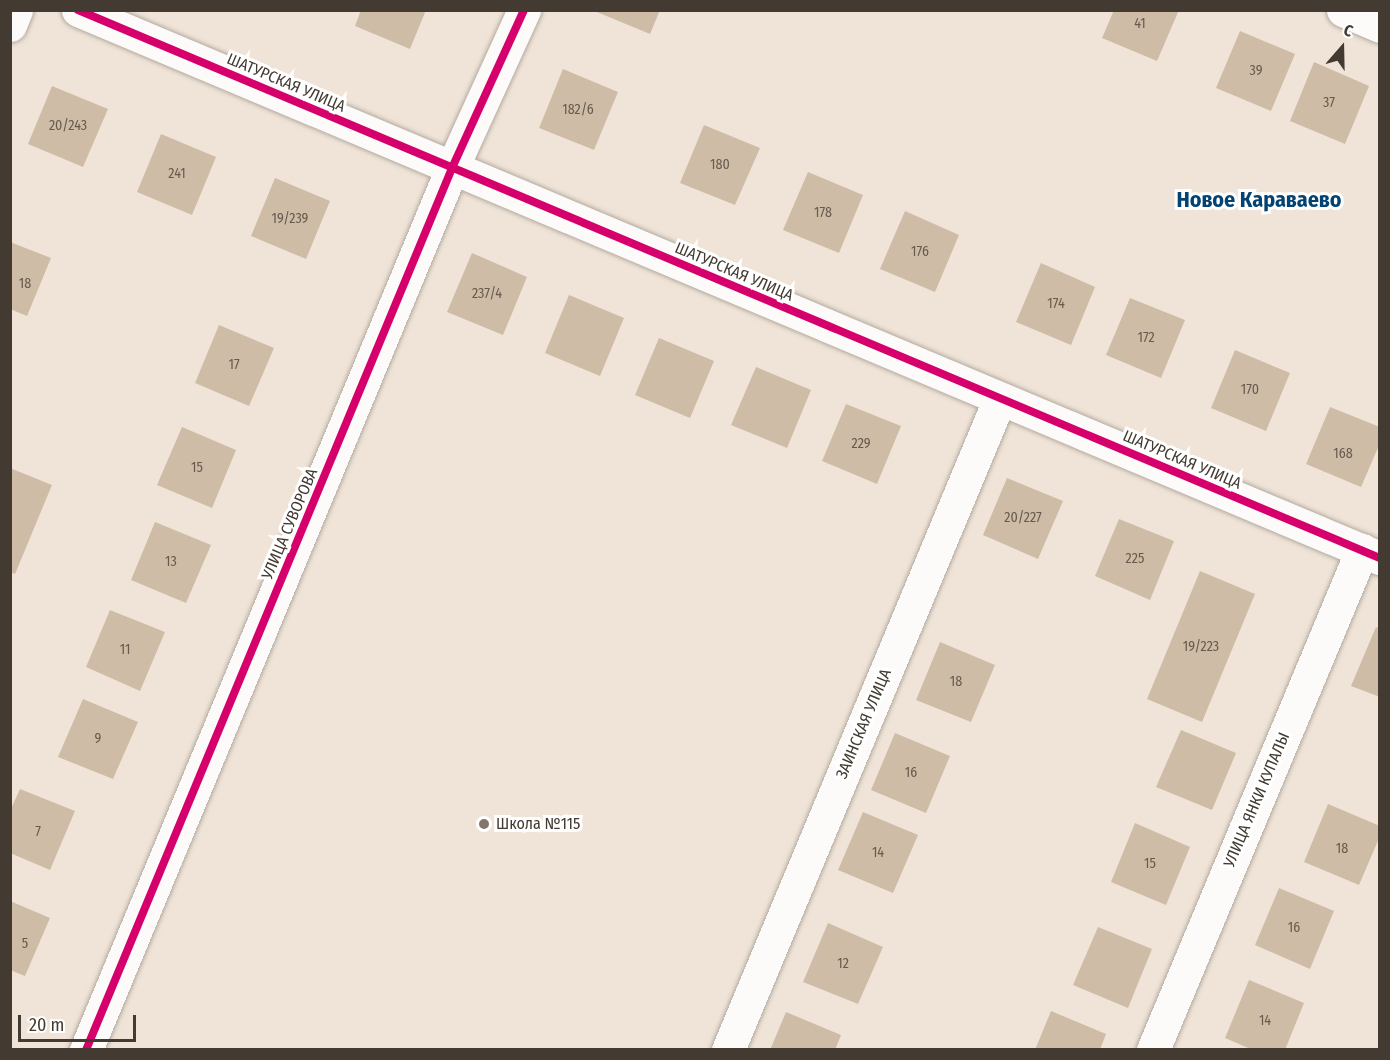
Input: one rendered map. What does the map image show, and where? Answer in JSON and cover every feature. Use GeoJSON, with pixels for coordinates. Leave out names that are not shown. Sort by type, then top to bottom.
{"type":"FeatureCollection","features":[{"type":"Feature","properties":{"kind":"street"},"geometry":{"type":"LineString","coordinates":[[10,25],[16,10]]}},
{"type":"Feature","properties":{"kind":"street","name":"ШАТУРСКАЯ УЛИЦА"},"geometry":{"type":"LineString","coordinates":[[78,10],[1371,554]]}},
{"type":"Feature","properties":{"kind":"street","name":"УЛИЦА СУВОРОВА"},"geometry":{"type":"LineString","coordinates":[[86,1050],[452,168],[524,10]]}},
{"type":"Feature","properties":{"kind":"street"},"geometry":{"type":"LineString","coordinates":[[1343,10],[1380,26]]}},
{"type":"Feature","properties":{"kind":"street","name":"ЗАИНСКАЯ УЛИЦА"},"geometry":{"type":"LineString","coordinates":[[728,1050],[1000,398]]}},
{"type":"Feature","properties":{"kind":"street","name":"УЛИЦА ЯНКИ КУПАЛЫ"},"geometry":{"type":"LineString","coordinates":[[1153,1050],[1371,554]]}},
{"type":"Feature","properties":{"kind":"building"},"geometry":{"type":"Polygon","coordinates":[[[361,10],[426,10],[410,49],[355,26],[361,10]]]}},
{"type":"Feature","properties":{"kind":"building"},"geometry":{"type":"Polygon","coordinates":[[[592,10],[660,10],[650,34],[592,10]]]}},
{"type":"Feature","properties":{"kind":"building"},"geometry":{"type":"Polygon","coordinates":[[[1114,10],[1179,10],[1157,61],[1102,38],[1114,10]]]}},
{"type":"Feature","properties":{"kind":"building"},"geometry":{"type":"Polygon","coordinates":[[[1240,31],[1295,54],[1271,111],[1216,88],[1240,31]]]}},
{"type":"Feature","properties":{"kind":"building"},"geometry":{"type":"Polygon","coordinates":[[[1314,62],[1369,86],[1345,144],[1290,121],[1314,62]]]}},
{"type":"Feature","properties":{"kind":"building"},"geometry":{"type":"Polygon","coordinates":[[[563,69],[618,92],[594,150],[539,128],[563,69]]]}},
{"type":"Feature","properties":{"kind":"building"},"geometry":{"type":"Polygon","coordinates":[[[52,86],[108,109],[83,167],[28,144],[52,86]]]}},
{"type":"Feature","properties":{"kind":"building"},"geometry":{"type":"Polygon","coordinates":[[[704,125],[760,148],[735,205],[680,183],[704,125]]]}},
{"type":"Feature","properties":{"kind":"building"},"geometry":{"type":"Polygon","coordinates":[[[161,134],[216,157],[192,215],[137,192],[161,134]]]}},
{"type":"Feature","properties":{"kind":"building"},"geometry":{"type":"Polygon","coordinates":[[[808,172],[863,195],[839,253],[783,230],[808,172]]]}},
{"type":"Feature","properties":{"kind":"building"},"geometry":{"type":"Polygon","coordinates":[[[275,178],[330,201],[306,259],[251,236],[275,178]]]}},
{"type":"Feature","properties":{"kind":"building"},"geometry":{"type":"Polygon","coordinates":[[[905,211],[959,235],[935,292],[880,269],[905,211]]]}},
{"type":"Feature","properties":{"kind":"building"},"geometry":{"type":"Polygon","coordinates":[[[10,242],[51,258],[27,316],[10,309],[10,242]]]}},
{"type":"Feature","properties":{"kind":"building"},"geometry":{"type":"Polygon","coordinates":[[[472,253],[527,277],[503,335],[447,312],[472,253]]]}},
{"type":"Feature","properties":{"kind":"building"},"geometry":{"type":"Polygon","coordinates":[[[1041,263],[1095,287],[1071,345],[1016,322],[1041,263]]]}},
{"type":"Feature","properties":{"kind":"building"},"geometry":{"type":"Polygon","coordinates":[[[569,295],[624,318],[600,376],[545,353],[569,295]]]}},
{"type":"Feature","properties":{"kind":"building"},"geometry":{"type":"Polygon","coordinates":[[[1130,298],[1185,320],[1161,378],[1106,355],[1130,298]]]}},
{"type":"Feature","properties":{"kind":"building"},"geometry":{"type":"Polygon","coordinates":[[[219,325],[274,348],[249,406],[195,383],[219,325]]]}},
{"type":"Feature","properties":{"kind":"building"},"geometry":{"type":"Polygon","coordinates":[[[659,338],[714,361],[690,418],[635,395],[659,338]]]}},
{"type":"Feature","properties":{"kind":"building"},"geometry":{"type":"Polygon","coordinates":[[[1235,350],[1290,373],[1266,431],[1211,408],[1235,350]]]}},
{"type":"Feature","properties":{"kind":"building"},"geometry":{"type":"Polygon","coordinates":[[[756,367],[811,390],[787,448],[731,425],[756,367]]]}},
{"type":"Feature","properties":{"kind":"building"},"geometry":{"type":"Polygon","coordinates":[[[846,404],[901,426],[877,484],[822,461],[846,404]]]}},
{"type":"Feature","properties":{"kind":"building"},"geometry":{"type":"Polygon","coordinates":[[[1330,407],[1380,427],[1380,443],[1361,487],[1306,464],[1330,407]]]}},
{"type":"Feature","properties":{"kind":"building"},"geometry":{"type":"Polygon","coordinates":[[[182,427],[236,450],[212,508],[157,485],[182,427]]]}},
{"type":"Feature","properties":{"kind":"building"},"geometry":{"type":"Polygon","coordinates":[[[10,468],[52,485],[15,574],[10,572],[10,468]]]}},
{"type":"Feature","properties":{"kind":"building"},"geometry":{"type":"Polygon","coordinates":[[[1007,478],[1063,501],[1038,559],[983,535],[1007,478]]]}},
{"type":"Feature","properties":{"kind":"building"},"geometry":{"type":"Polygon","coordinates":[[[1119,519],[1174,541],[1150,600],[1095,576],[1119,519]]]}},
{"type":"Feature","properties":{"kind":"building"},"geometry":{"type":"Polygon","coordinates":[[[155,522],[211,545],[186,603],[131,580],[155,522]]]}},
{"type":"Feature","properties":{"kind":"building"},"geometry":{"type":"Polygon","coordinates":[[[1200,571],[1255,594],[1202,722],[1147,699],[1200,571]]]}},
{"type":"Feature","properties":{"kind":"building"},"geometry":{"type":"Polygon","coordinates":[[[110,610],[165,632],[140,691],[86,667],[110,610]]]}},
{"type":"Feature","properties":{"kind":"building"},"geometry":{"type":"Polygon","coordinates":[[[1376,627],[1380,629],[1380,697],[1351,686],[1376,627]]]}},
{"type":"Feature","properties":{"kind":"building"},"geometry":{"type":"Polygon","coordinates":[[[940,642],[995,665],[971,722],[916,700],[940,642]]]}},
{"type":"Feature","properties":{"kind":"building"},"geometry":{"type":"Polygon","coordinates":[[[83,699],[138,722],[113,779],[58,757],[83,699]]]}},
{"type":"Feature","properties":{"kind":"building"},"geometry":{"type":"Polygon","coordinates":[[[1181,730],[1236,753],[1212,810],[1156,787],[1181,730]]]}},
{"type":"Feature","properties":{"kind":"building"},"geometry":{"type":"Polygon","coordinates":[[[895,733],[950,756],[926,813],[871,790],[895,733]]]}},
{"type":"Feature","properties":{"kind":"building"},"geometry":{"type":"Polygon","coordinates":[[[20,789],[75,811],[50,870],[10,853],[10,811],[20,789]]]}},
{"type":"Feature","properties":{"kind":"building"},"geometry":{"type":"Polygon","coordinates":[[[1328,804],[1380,826],[1380,836],[1359,885],[1304,862],[1328,804]]]}},
{"type":"Feature","properties":{"kind":"building"},"geometry":{"type":"Polygon","coordinates":[[[863,812],[918,835],[893,893],[838,870],[863,812]]]}},
{"type":"Feature","properties":{"kind":"building"},"geometry":{"type":"Polygon","coordinates":[[[1135,823],[1190,847],[1166,905],[1111,882],[1135,823]]]}},
{"type":"Feature","properties":{"kind":"building"},"geometry":{"type":"Polygon","coordinates":[[[1279,888],[1334,911],[1310,969],[1255,945],[1279,888]]]}},
{"type":"Feature","properties":{"kind":"building"},"geometry":{"type":"Polygon","coordinates":[[[10,901],[50,918],[25,976],[10,970],[10,901]]]}},
{"type":"Feature","properties":{"kind":"building"},"geometry":{"type":"Polygon","coordinates":[[[828,923],[883,947],[858,1004],[803,982],[828,923]]]}},
{"type":"Feature","properties":{"kind":"building"},"geometry":{"type":"Polygon","coordinates":[[[1098,927],[1152,949],[1128,1008],[1073,985],[1098,927]]]}},
{"type":"Feature","properties":{"kind":"building"},"geometry":{"type":"Polygon","coordinates":[[[1249,980],[1304,1003],[1285,1050],[1253,1050],[1225,1038],[1249,980]]]}},
{"type":"Feature","properties":{"kind":"building"},"geometry":{"type":"Polygon","coordinates":[[[1051,1011],[1106,1034],[1100,1050],[1035,1050],[1051,1011]]]}},
{"type":"Feature","properties":{"kind":"building"},"geometry":{"type":"Polygon","coordinates":[[[786,1012],[841,1035],[835,1050],[770,1050],[786,1012]]]}},
{"type":"Feature","properties":{"kind":"cycle path"},"geometry":{"type":"LineString","coordinates":[[78,10],[1380,558]]}},
{"type":"Feature","properties":{"kind":"cycle path"},"geometry":{"type":"LineString","coordinates":[[86,1050],[452,168],[524,10]]}},
{"type":"Feature","properties":{"kind":"place","name":"Школа №115"},"geometry":{"type":"Point","coordinates":[484,824]}},
{"type":"Feature","properties":{"kind":"district","name":"Новое Караваево"},"geometry":{"type":"Point","coordinates":[1259,200]}}]}
